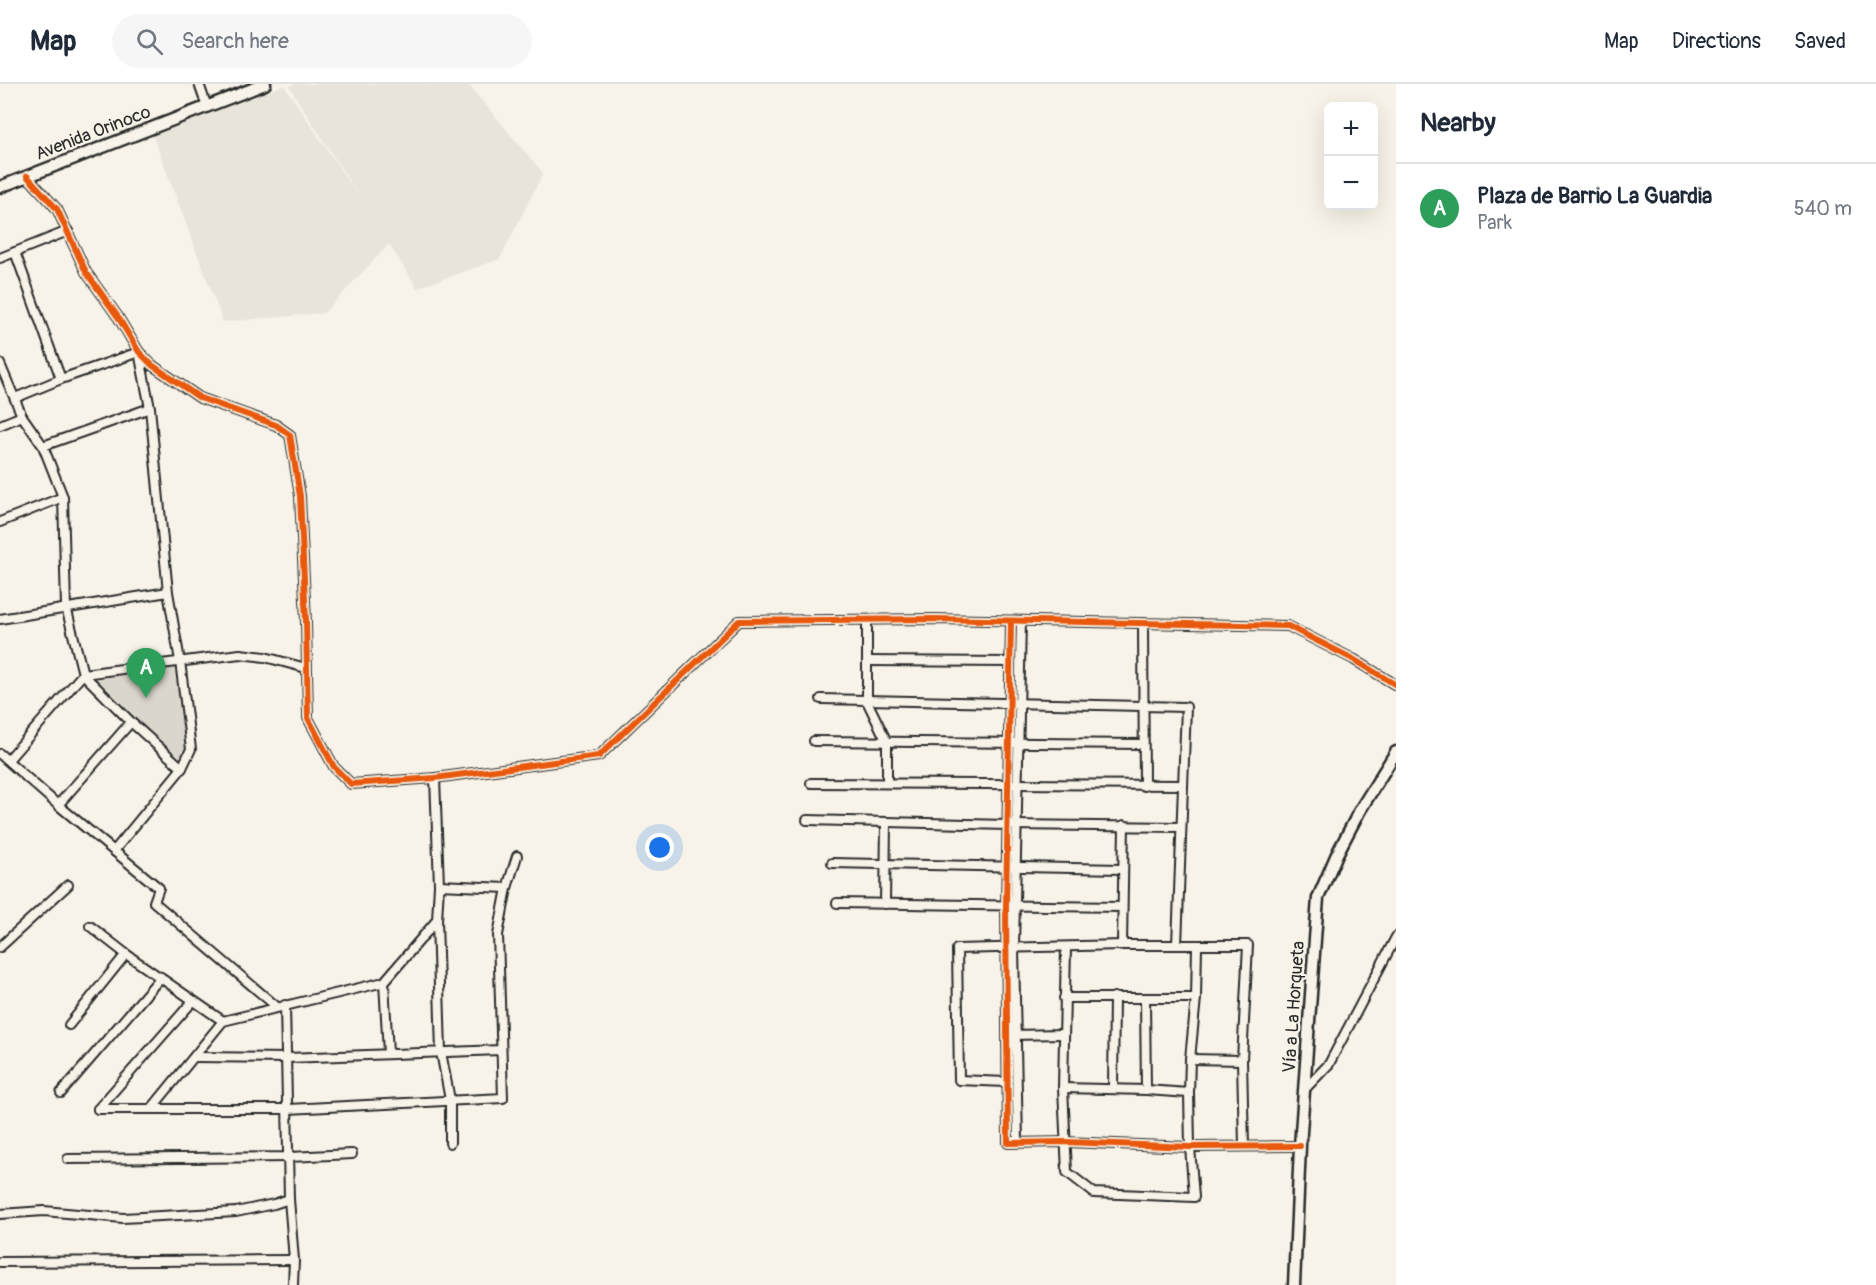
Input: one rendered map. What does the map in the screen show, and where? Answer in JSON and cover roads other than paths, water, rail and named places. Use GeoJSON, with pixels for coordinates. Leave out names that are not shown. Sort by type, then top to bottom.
{"type":"FeatureCollection","features":[{"type":"Feature","properties":{"kind":"main road","name":"Avenida Orinoco"},"geometry":{"type":"LineString","coordinates":[[0,187],[265,84]]}},
{"type":"Feature","properties":{"kind":"main road","name":"Vía a La Horqueta"},"geometry":{"type":"LineString","coordinates":[[1294,1285],[1300,1146],[1318,898],[1337,854],[1360,810],[1396,752]]}},
{"type":"Feature","properties":{"kind":"street"},"geometry":{"type":"LineString","coordinates":[[199,84],[207,106]]}},
{"type":"Feature","properties":{"kind":"street"},"geometry":{"type":"LineString","coordinates":[[27,176],[57,209],[86,272],[118,317],[139,352],[152,365],[200,398],[276,425],[290,435],[300,496],[308,718],[334,767],[351,784],[435,778],[599,756],[739,621],[1021,621],[1288,626],[1353,659],[1396,685]]}},
{"type":"Feature","properties":{"kind":"street"},"geometry":{"type":"LineString","coordinates":[[0,258],[68,231]]}},
{"type":"Feature","properties":{"kind":"street"},"geometry":{"type":"LineString","coordinates":[[15,252],[62,379]]}},
{"type":"Feature","properties":{"kind":"street"},"geometry":{"type":"LineString","coordinates":[[15,398],[139,352]]}},
{"type":"Feature","properties":{"kind":"street"},"geometry":{"type":"LineString","coordinates":[[114,851],[182,768],[191,748],[180,661],[168,592],[150,408],[139,352]]}},
{"type":"Feature","properties":{"kind":"street"},"geometry":{"type":"LineString","coordinates":[[1,367],[22,416],[43,446],[63,497],[66,607],[83,674],[182,768]]}},
{"type":"Feature","properties":{"kind":"street"},"geometry":{"type":"LineString","coordinates":[[43,446],[150,408]]}},
{"type":"Feature","properties":{"kind":"street"},"geometry":{"type":"LineString","coordinates":[[0,424],[22,416]]}},
{"type":"Feature","properties":{"kind":"street"},"geometry":{"type":"LineString","coordinates":[[0,522],[63,497]]}},
{"type":"Feature","properties":{"kind":"street"},"geometry":{"type":"LineString","coordinates":[[0,619],[168,592]]}},
{"type":"Feature","properties":{"kind":"street"},"geometry":{"type":"LineString","coordinates":[[867,620],[867,701],[887,742],[887,783]]}},
{"type":"Feature","properties":{"kind":"street"},"geometry":{"type":"LineString","coordinates":[[1011,621],[1006,907],[1011,948],[1011,1035],[1018,1142]]}},
{"type":"Feature","properties":{"kind":"street"},"geometry":{"type":"LineString","coordinates":[[1011,948],[1016,907],[1021,621]]}},
{"type":"Feature","properties":{"kind":"street"},"geometry":{"type":"LineString","coordinates":[[1143,623],[1144,786]]}},
{"type":"Feature","properties":{"kind":"street"},"geometry":{"type":"LineString","coordinates":[[8,760],[83,674],[240,654],[266,657],[306,668]]}},
{"type":"Feature","properties":{"kind":"street"},"geometry":{"type":"LineString","coordinates":[[867,661],[1010,662]]}},
{"type":"Feature","properties":{"kind":"street"},"geometry":{"type":"LineString","coordinates":[[821,699],[1186,707],[1177,945]]}},
{"type":"Feature","properties":{"kind":"street"},"geometry":{"type":"LineString","coordinates":[[58,805],[131,722]]}},
{"type":"Feature","properties":{"kind":"street"},"geometry":{"type":"LineString","coordinates":[[814,741],[1143,744]]}},
{"type":"Feature","properties":{"kind":"street"},"geometry":{"type":"LineString","coordinates":[[0,754],[159,888],[154,902],[281,1006],[287,1058],[293,1285]]}},
{"type":"Feature","properties":{"kind":"street"},"geometry":{"type":"LineString","coordinates":[[435,778],[441,1052],[450,1100],[450,1143]]}},
{"type":"Feature","properties":{"kind":"street"},"geometry":{"type":"LineString","coordinates":[[811,783],[1182,785]]}},
{"type":"Feature","properties":{"kind":"street"},"geometry":{"type":"LineString","coordinates":[[807,820],[1181,826]]}},
{"type":"Feature","properties":{"kind":"street"},"geometry":{"type":"LineString","coordinates":[[885,904],[886,822]]}},
{"type":"Feature","properties":{"kind":"street"},"geometry":{"type":"LineString","coordinates":[[1122,945],[1124,825]]}},
{"type":"Feature","properties":{"kind":"street"},"geometry":{"type":"LineString","coordinates":[[193,1001],[98,1109],[288,1109],[503,1098],[497,950],[507,888],[517,856]]}},
{"type":"Feature","properties":{"kind":"street"},"geometry":{"type":"LineString","coordinates":[[832,863],[1122,869]]}},
{"type":"Feature","properties":{"kind":"street"},"geometry":{"type":"LineString","coordinates":[[0,947],[68,885]]}},
{"type":"Feature","properties":{"kind":"street"},"geometry":{"type":"LineString","coordinates":[[439,885],[507,888]]}},
{"type":"Feature","properties":{"kind":"street"},"geometry":{"type":"LineString","coordinates":[[837,903],[1122,907]]}},
{"type":"Feature","properties":{"kind":"street"},"geometry":{"type":"LineString","coordinates":[[152,1108],[223,1021],[384,982],[437,920]]}},
{"type":"Feature","properties":{"kind":"street"},"geometry":{"type":"LineString","coordinates":[[90,926],[126,954],[223,1021]]}},
{"type":"Feature","properties":{"kind":"street"},"geometry":{"type":"LineString","coordinates":[[1305,1089],[1329,1064],[1396,937]]}},
{"type":"Feature","properties":{"kind":"street"},"geometry":{"type":"LineString","coordinates":[[1006,1082],[959,1080],[957,949],[1248,945],[1242,1060],[1244,1146]]}},
{"type":"Feature","properties":{"kind":"street"},"geometry":{"type":"LineString","coordinates":[[1066,947],[1063,1088],[1067,1172],[1094,1193],[1102,1195],[1194,1197],[1189,1093],[1196,998],[1197,946]]}},
{"type":"Feature","properties":{"kind":"street"},"geometry":{"type":"LineString","coordinates":[[69,1025],[126,954]]}},
{"type":"Feature","properties":{"kind":"street"},"geometry":{"type":"LineString","coordinates":[[61,1093],[161,977]]}},
{"type":"Feature","properties":{"kind":"street"},"geometry":{"type":"LineString","coordinates":[[384,982],[388,1053]]}},
{"type":"Feature","properties":{"kind":"street"},"geometry":{"type":"LineString","coordinates":[[1113,1089],[1114,997]]}},
{"type":"Feature","properties":{"kind":"street"},"geometry":{"type":"LineString","coordinates":[[1064,998],[1196,998]]}},
{"type":"Feature","properties":{"kind":"street"},"geometry":{"type":"LineString","coordinates":[[1145,998],[1146,1090]]}},
{"type":"Feature","properties":{"kind":"street"},"geometry":{"type":"LineString","coordinates":[[1011,1035],[1063,1035]]}},
{"type":"Feature","properties":{"kind":"street"},"geometry":{"type":"LineString","coordinates":[[1011,1035],[1006,1082],[1008,1143],[1066,1142],[1190,1147],[1300,1146]]}},
{"type":"Feature","properties":{"kind":"street"},"geometry":{"type":"LineString","coordinates":[[195,1057],[287,1058],[501,1050]]}},
{"type":"Feature","properties":{"kind":"street"},"geometry":{"type":"LineString","coordinates":[[1190,1059],[1242,1060]]}},
{"type":"Feature","properties":{"kind":"street"},"geometry":{"type":"LineString","coordinates":[[1063,1088],[1189,1093]]}},
{"type":"Feature","properties":{"kind":"street"},"geometry":{"type":"LineString","coordinates":[[68,1159],[288,1157],[352,1154]]}},
{"type":"Feature","properties":{"kind":"street"},"geometry":{"type":"LineString","coordinates":[[0,1214],[44,1211],[123,1218],[237,1212],[289,1199]]}},
{"type":"Feature","properties":{"kind":"street"},"geometry":{"type":"LineString","coordinates":[[0,1262],[294,1260]]}},
{"type":"Feature","properties":{"kind":"place","name":"Plaza de Barrio La Guardia"},"geometry":{"type":"Point","coordinates":[146,698]}}]}
